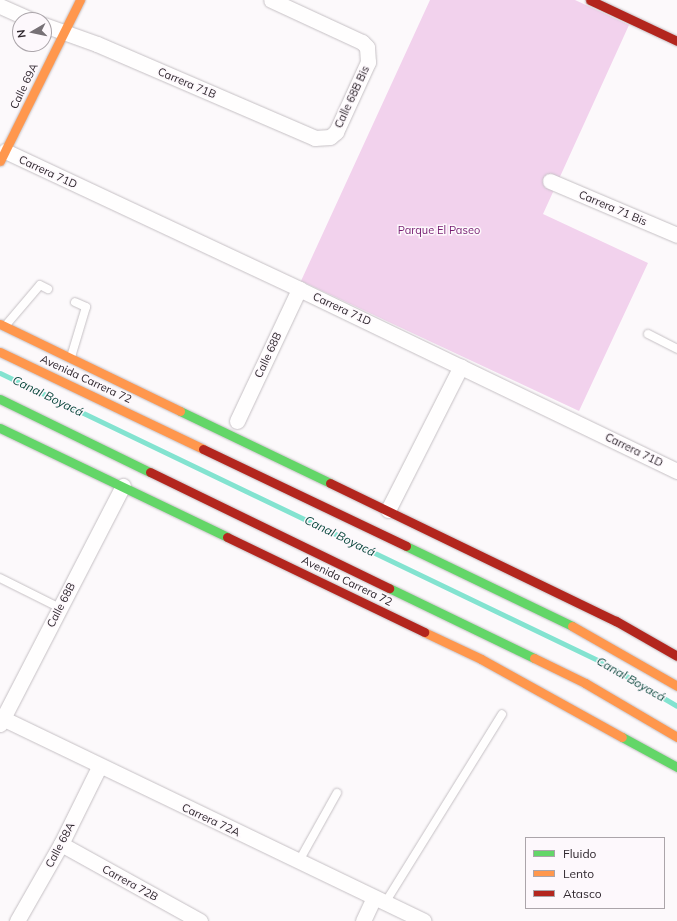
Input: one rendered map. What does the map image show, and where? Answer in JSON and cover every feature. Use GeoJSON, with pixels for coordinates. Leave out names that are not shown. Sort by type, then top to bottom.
{"type":"FeatureCollection","features":[{"type":"Feature","properties":{"kind":"main road","name":"Calle 69A"},"geometry":{"type":"LineString","coordinates":[[2,156],[80,0]]}},
{"type":"Feature","properties":{"kind":"main road"},"geometry":{"type":"LineString","coordinates":[[590,0],[675,35]]}},
{"type":"Feature","properties":{"kind":"main road","name":"Avenida Carrera 72"},"geometry":{"type":"LineString","coordinates":[[2,325],[616,620],[677,656]]}},
{"type":"Feature","properties":{"kind":"main road","name":"Avenida Carrera 72"},"geometry":{"type":"LineString","coordinates":[[0,352],[194,443],[331,512],[562,621],[677,686]]}},
{"type":"Feature","properties":{"kind":"main road","name":"Avenida Carrera 72"},"geometry":{"type":"LineString","coordinates":[[0,399],[571,676],[677,737]]}},
{"type":"Feature","properties":{"kind":"main road","name":"Avenida Carrera 72"},"geometry":{"type":"LineString","coordinates":[[0,428],[481,659],[571,706],[677,767]]}},
{"type":"Feature","properties":{"kind":"main road"},"geometry":{"type":"LineString","coordinates":[[310,472],[331,512]]}},
{"type":"Feature","properties":{"kind":"street","name":"Calle 68B Bis"},"geometry":{"type":"LineString","coordinates":[[271,0],[362,42],[370,54],[368,62],[336,132],[330,137]]}},
{"type":"Feature","properties":{"kind":"street"},"geometry":{"type":"LineString","coordinates":[[0,6],[13,12]]}},
{"type":"Feature","properties":{"kind":"street","name":"Carrera 71B"},"geometry":{"type":"LineString","coordinates":[[52,28],[97,44],[315,138],[330,137]]}},
{"type":"Feature","properties":{"kind":"street","name":"Carrera 71D"},"geometry":{"type":"LineString","coordinates":[[2,156],[299,289],[677,470]]}},
{"type":"Feature","properties":{"kind":"street","name":"Carrera 71 Bis"},"geometry":{"type":"LineString","coordinates":[[550,181],[677,235]]}},
{"type":"Feature","properties":{"kind":"street","name":"Calle 68B"},"geometry":{"type":"LineString","coordinates":[[237,421],[299,289]]}},
{"type":"Feature","properties":{"kind":"street"},"geometry":{"type":"LineString","coordinates":[[388,510],[461,366]]}},
{"type":"Feature","properties":{"kind":"street","name":"Calle 68B"},"geometry":{"type":"LineString","coordinates":[[1,720],[123,486]]}},
{"type":"Feature","properties":{"kind":"street","name":"Carrera 72A"},"geometry":{"type":"LineString","coordinates":[[1,720],[422,921]]}},
{"type":"Feature","properties":{"kind":"street","name":"Calle 68A"},"geometry":{"type":"LineString","coordinates":[[17,921],[61,844],[99,767]]}},
{"type":"Feature","properties":{"kind":"street","name":"Carrera 72B"},"geometry":{"type":"LineString","coordinates":[[61,844],[200,921]]}},
{"type":"Feature","properties":{"kind":"street"},"geometry":{"type":"LineString","coordinates":[[363,921],[380,900]]}},
{"type":"Feature","properties":{"kind":"lane"},"geometry":{"type":"LineString","coordinates":[[2,325],[40,285],[48,289]]}},
{"type":"Feature","properties":{"kind":"lane"},"geometry":{"type":"LineString","coordinates":[[70,357],[86,308],[75,302]]}},
{"type":"Feature","properties":{"kind":"lane"},"geometry":{"type":"LineString","coordinates":[[648,334],[677,349]]}},
{"type":"Feature","properties":{"kind":"lane"},"geometry":{"type":"LineString","coordinates":[[0,578],[60,608]]}},
{"type":"Feature","properties":{"kind":"lane"},"geometry":{"type":"LineString","coordinates":[[380,900],[502,714]]}},
{"type":"Feature","properties":{"kind":"lane"},"geometry":{"type":"LineString","coordinates":[[299,862],[336,793]]}},
{"type":"Feature","properties":{"kind":"green space","name":"Parque El Paseo"},"geometry":{"type":"Polygon","coordinates":[[[430,0],[575,0],[629,25],[543,214],[648,263],[579,411],[301,281],[430,0]]]}},
{"type":"Feature","properties":{"kind":"waterway","name":"Canal Boyacá"},"geometry":{"type":"LineString","coordinates":[[0,373],[606,664],[677,706]]}},
{"type":"Feature","properties":{"kind":"traffic: fast"},"geometry":{"type":"LineString","coordinates":[[0,399],[150,472]]}},
{"type":"Feature","properties":{"kind":"traffic: fast"},"geometry":{"type":"LineString","coordinates":[[180,411],[330,483]]}},
{"type":"Feature","properties":{"kind":"traffic: fast"},"geometry":{"type":"LineString","coordinates":[[0,428],[227,537]]}},
{"type":"Feature","properties":{"kind":"traffic: fast"},"geometry":{"type":"LineString","coordinates":[[406,546],[572,626]]}},
{"type":"Feature","properties":{"kind":"traffic: fast"},"geometry":{"type":"LineString","coordinates":[[389,588],[534,658]]}},
{"type":"Feature","properties":{"kind":"traffic: fast"},"geometry":{"type":"LineString","coordinates":[[622,737],[677,767]]}},
{"type":"Feature","properties":{"kind":"traffic: slow"},"geometry":{"type":"LineString","coordinates":[[0,161],[80,0]]}},
{"type":"Feature","properties":{"kind":"traffic: slow"},"geometry":{"type":"LineString","coordinates":[[0,324],[180,411]]}},
{"type":"Feature","properties":{"kind":"traffic: slow"},"geometry":{"type":"LineString","coordinates":[[0,352],[203,449]]}},
{"type":"Feature","properties":{"kind":"traffic: slow"},"geometry":{"type":"LineString","coordinates":[[572,626],[677,686]]}},
{"type":"Feature","properties":{"kind":"traffic: slow"},"geometry":{"type":"LineString","coordinates":[[424,632],[481,659],[622,737]]}},
{"type":"Feature","properties":{"kind":"traffic: slow"},"geometry":{"type":"LineString","coordinates":[[534,658],[585,683],[677,737]]}},
{"type":"Feature","properties":{"kind":"traffic: jam"},"geometry":{"type":"LineString","coordinates":[[590,0],[677,41]]}},
{"type":"Feature","properties":{"kind":"traffic: jam"},"geometry":{"type":"LineString","coordinates":[[203,449],[406,546]]}},
{"type":"Feature","properties":{"kind":"traffic: jam"},"geometry":{"type":"LineString","coordinates":[[150,472],[389,588]]}},
{"type":"Feature","properties":{"kind":"traffic: jam"},"geometry":{"type":"LineString","coordinates":[[330,483],[616,621],[677,656]]}},
{"type":"Feature","properties":{"kind":"traffic: jam"},"geometry":{"type":"LineString","coordinates":[[227,537],[424,632]]}}]}
